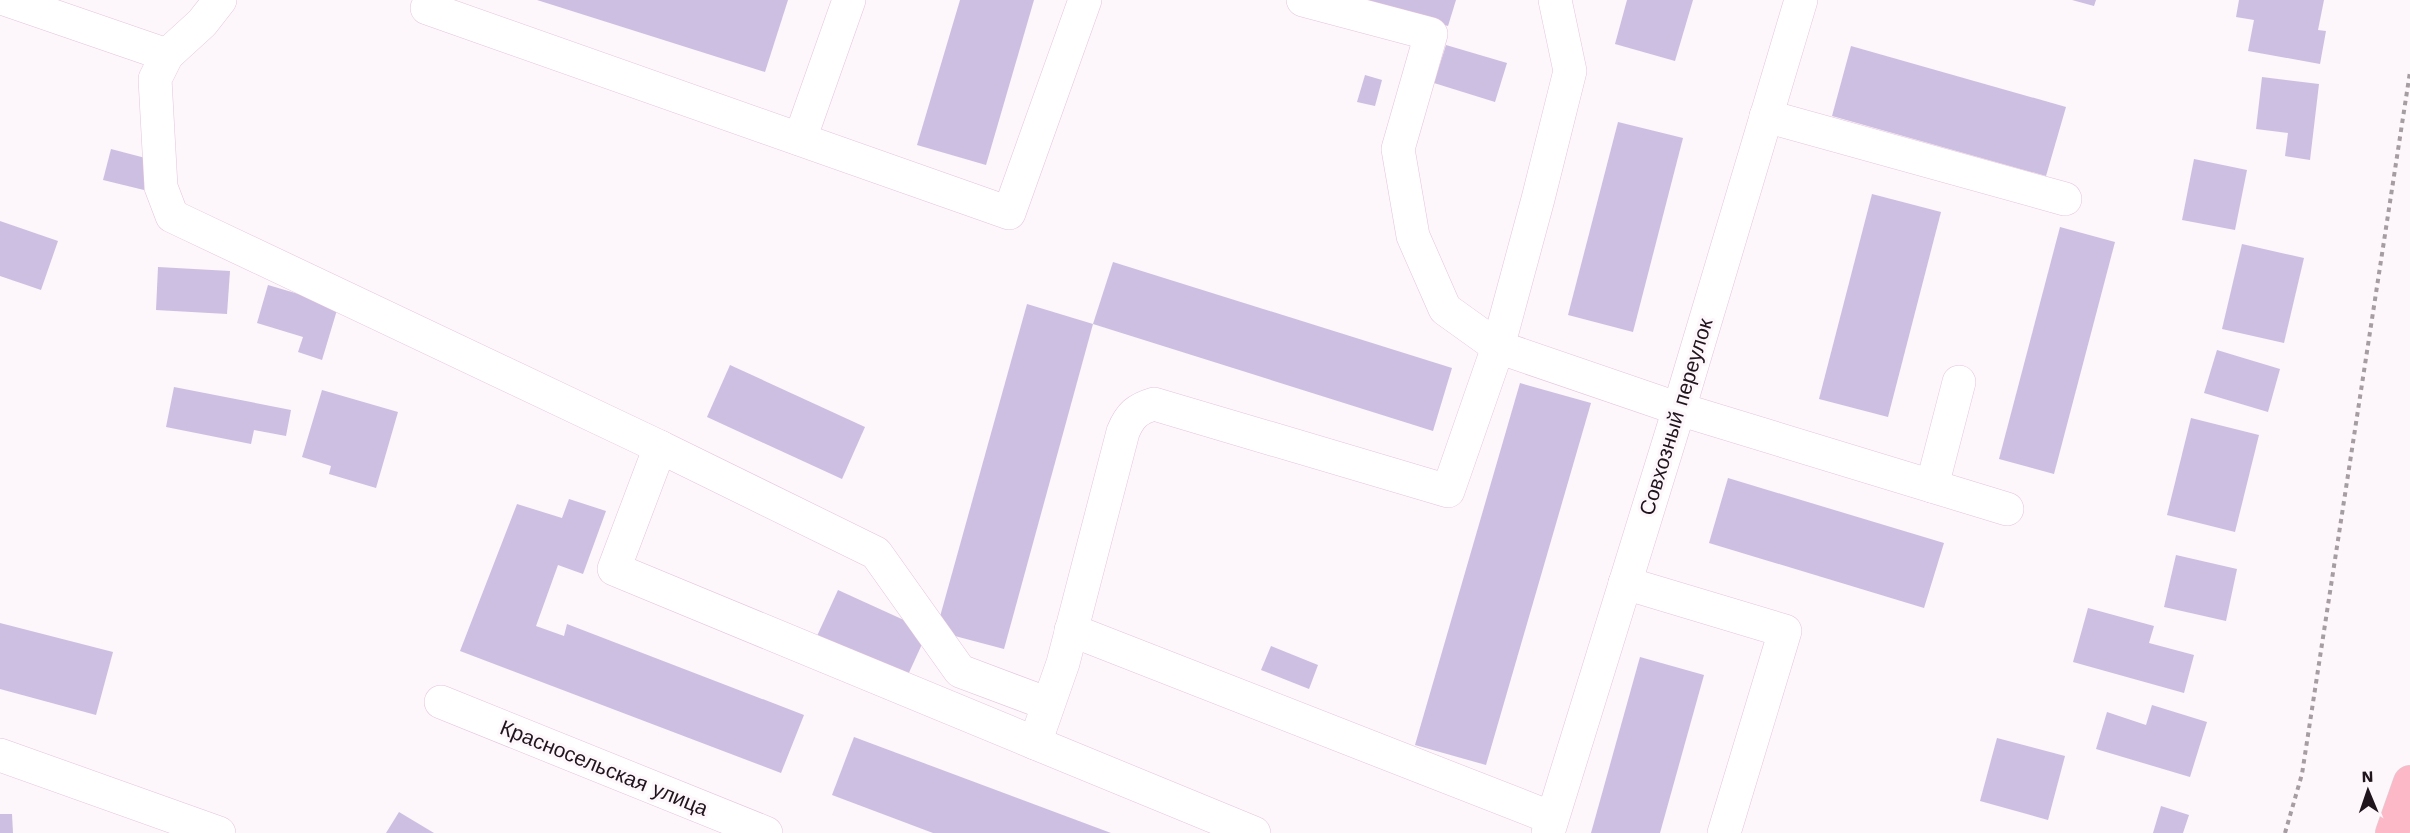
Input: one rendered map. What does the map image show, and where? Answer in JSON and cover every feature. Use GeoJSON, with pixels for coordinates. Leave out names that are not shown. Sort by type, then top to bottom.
{"type":"FeatureCollection","features":[{"type":"Feature","properties":{"kind":"main road"},"geometry":{"type":"LineString","coordinates":[[2392,833],[2410,782]]}},
{"type":"Feature","properties":{"kind":"street"},"geometry":{"type":"LineString","coordinates":[[7,0],[167,55]]}},
{"type":"Feature","properties":{"kind":"street"},"geometry":{"type":"LineString","coordinates":[[220,0],[202,23],[167,55],[155,79],[161,187],[172,216],[660,447],[876,553],[960,671],[1048,704]]}},
{"type":"Feature","properties":{"kind":"street"},"geometry":{"type":"LineString","coordinates":[[800,139],[849,0]]}},
{"type":"Feature","properties":{"kind":"street"},"geometry":{"type":"LineString","coordinates":[[427,8],[1009,213],[1085,0]]}},
{"type":"Feature","properties":{"kind":"street"},"geometry":{"type":"LineString","coordinates":[[1303,0],[1431,34],[1398,149],[1413,236],[1445,309],[1498,347],[1679,409],[2007,509]]}},
{"type":"Feature","properties":{"kind":"street"},"geometry":{"type":"LineString","coordinates":[[1035,743],[1071,630],[1123,432],[1128,418],[1138,409],[1154,404],[1448,491],[1498,347],[1570,71],[1555,0]]}},
{"type":"Feature","properties":{"kind":"street","name":"Совхозный переулок"},"geometry":{"type":"LineString","coordinates":[[1550,825],[1679,409],[1801,0]]}},
{"type":"Feature","properties":{"kind":"street"},"geometry":{"type":"LineString","coordinates":[[1766,116],[2065,199]]}},
{"type":"Feature","properties":{"kind":"street"},"geometry":{"type":"LineString","coordinates":[[1932,486],[1959,382]]}},
{"type":"Feature","properties":{"kind":"street"},"geometry":{"type":"LineString","coordinates":[[660,447],[614,569],[1254,833]]}},
{"type":"Feature","properties":{"kind":"street"},"geometry":{"type":"LineString","coordinates":[[1625,583],[1785,631],[1724,833]]}},
{"type":"Feature","properties":{"kind":"street"},"geometry":{"type":"LineString","coordinates":[[1071,630],[1550,825]]}},
{"type":"Feature","properties":{"kind":"street","name":"Красносельская улица"},"geometry":{"type":"LineString","coordinates":[[441,702],[766,833]]}},
{"type":"Feature","properties":{"kind":"street"},"geometry":{"type":"LineString","coordinates":[[0,755],[219,833]]}},
{"type":"Feature","properties":{"kind":"path"},"geometry":{"type":"LineString","coordinates":[[2285,833],[2302,774],[2410,72]]}},
{"type":"Feature","properties":{"kind":"building"},"geometry":{"type":"Polygon","coordinates":[[[537,0],[788,0],[765,72],[537,0]]]}},
{"type":"Feature","properties":{"kind":"building"},"geometry":{"type":"Polygon","coordinates":[[[960,0],[1034,0],[986,165],[917,145],[960,0]]]}},
{"type":"Feature","properties":{"kind":"building"},"geometry":{"type":"Polygon","coordinates":[[[1360,0],[1456,0],[1448,26],[1360,0]]]}},
{"type":"Feature","properties":{"kind":"building"},"geometry":{"type":"Polygon","coordinates":[[[1627,0],[1693,0],[1675,61],[1615,44],[1627,0]]]}},
{"type":"Feature","properties":{"kind":"building"},"geometry":{"type":"Polygon","coordinates":[[[2072,0],[2096,0],[2094,6],[2072,0]]]}},
{"type":"Feature","properties":{"kind":"building"},"geometry":{"type":"Polygon","coordinates":[[[2239,0],[2324,0],[2318,30],[2326,31],[2320,64],[2248,51],[2254,20],[2236,17],[2239,0]]]}},
{"type":"Feature","properties":{"kind":"building"},"geometry":{"type":"Polygon","coordinates":[[[1446,45],[1507,63],[1495,102],[1434,83],[1446,45]]]}},
{"type":"Feature","properties":{"kind":"building"},"geometry":{"type":"Polygon","coordinates":[[[1851,46],[2066,107],[2046,176],[1832,116],[1851,46]]]}},
{"type":"Feature","properties":{"kind":"building"},"geometry":{"type":"Polygon","coordinates":[[[1365,75],[1382,80],[1375,106],[1357,102],[1365,75]]]}},
{"type":"Feature","properties":{"kind":"building"},"geometry":{"type":"Polygon","coordinates":[[[2262,77],[2319,84],[2310,160],[2285,156],[2288,133],[2256,129],[2262,77]]]}},
{"type":"Feature","properties":{"kind":"building"},"geometry":{"type":"Polygon","coordinates":[[[1618,122],[1683,138],[1633,332],[1568,315],[1618,122]]]}},
{"type":"Feature","properties":{"kind":"building"},"geometry":{"type":"Polygon","coordinates":[[[111,149],[153,160],[144,190],[103,180],[111,149]]]}},
{"type":"Feature","properties":{"kind":"building"},"geometry":{"type":"Polygon","coordinates":[[[2194,159],[2247,170],[2235,230],[2182,220],[2194,159]]]}},
{"type":"Feature","properties":{"kind":"building"},"geometry":{"type":"Polygon","coordinates":[[[1872,194],[1941,212],[1888,417],[1819,399],[1872,194]]]}},
{"type":"Feature","properties":{"kind":"building"},"geometry":{"type":"Polygon","coordinates":[[[0,221],[58,241],[41,290],[0,276],[0,221]]]}},
{"type":"Feature","properties":{"kind":"building"},"geometry":{"type":"Polygon","coordinates":[[[2060,227],[2115,242],[2054,474],[1999,459],[2060,227]]]}},
{"type":"Feature","properties":{"kind":"building"},"geometry":{"type":"Polygon","coordinates":[[[2242,244],[2304,258],[2284,343],[2222,329],[2242,244]]]}},
{"type":"Feature","properties":{"kind":"building"},"geometry":{"type":"Polygon","coordinates":[[[1113,262],[1452,368],[1433,431],[1093,324],[1113,262]]]}},
{"type":"Feature","properties":{"kind":"building"},"geometry":{"type":"Polygon","coordinates":[[[158,267],[230,271],[227,314],[156,310],[158,267]]]}},
{"type":"Feature","properties":{"kind":"building"},"geometry":{"type":"Polygon","coordinates":[[[268,285],[312,298],[340,300],[322,360],[298,352],[303,337],[257,323],[268,285]]]}},
{"type":"Feature","properties":{"kind":"building"},"geometry":{"type":"Polygon","coordinates":[[[1027,304],[1093,324],[1004,649],[936,631],[1027,304]]]}},
{"type":"Feature","properties":{"kind":"building"},"geometry":{"type":"Polygon","coordinates":[[[2217,350],[2280,369],[2268,412],[2204,393],[2217,350]]]}},
{"type":"Feature","properties":{"kind":"building"},"geometry":{"type":"Polygon","coordinates":[[[730,365],[865,427],[842,479],[707,417],[730,365]]]}},
{"type":"Feature","properties":{"kind":"building"},"geometry":{"type":"Polygon","coordinates":[[[1520,383],[1591,403],[1486,765],[1415,745],[1520,383]]]}},
{"type":"Feature","properties":{"kind":"building"},"geometry":{"type":"Polygon","coordinates":[[[174,387],[291,410],[286,436],[254,430],[251,444],[166,427],[174,387]]]}},
{"type":"Feature","properties":{"kind":"building"},"geometry":{"type":"Polygon","coordinates":[[[322,390],[398,412],[376,488],[329,474],[331,466],[302,457],[322,390]]]}},
{"type":"Feature","properties":{"kind":"building"},"geometry":{"type":"Polygon","coordinates":[[[2191,418],[2259,435],[2235,532],[2167,515],[2191,418]]]}},
{"type":"Feature","properties":{"kind":"building"},"geometry":{"type":"Polygon","coordinates":[[[1728,478],[1944,543],[1924,608],[1709,543],[1728,478]]]}},
{"type":"Feature","properties":{"kind":"building"},"geometry":{"type":"Polygon","coordinates":[[[569,499],[606,511],[583,574],[558,565],[536,626],[564,636],[567,624],[804,715],[781,773],[460,651],[517,504],[562,518],[569,499]]]}},
{"type":"Feature","properties":{"kind":"building"},"geometry":{"type":"Polygon","coordinates":[[[2176,555],[2237,569],[2226,621],[2164,607],[2176,555]]]}},
{"type":"Feature","properties":{"kind":"building"},"geometry":{"type":"Polygon","coordinates":[[[838,590],[928,631],[907,677],[817,636],[838,590]]]}},
{"type":"Feature","properties":{"kind":"building"},"geometry":{"type":"Polygon","coordinates":[[[2088,608],[2154,626],[2149,643],[2194,655],[2184,693],[2073,662],[2088,608]]]}},
{"type":"Feature","properties":{"kind":"building"},"geometry":{"type":"Polygon","coordinates":[[[0,623],[113,652],[96,715],[0,689],[0,623]]]}},
{"type":"Feature","properties":{"kind":"building"},"geometry":{"type":"Polygon","coordinates":[[[1271,646],[1318,665],[1309,689],[1261,670],[1271,646]]]}},
{"type":"Feature","properties":{"kind":"building"},"geometry":{"type":"Polygon","coordinates":[[[1640,657],[1704,675],[1660,833],[1591,833],[1640,657]]]}},
{"type":"Feature","properties":{"kind":"building"},"geometry":{"type":"Polygon","coordinates":[[[2152,705],[2207,722],[2190,777],[2096,749],[2107,712],[2146,725],[2152,705]]]}},
{"type":"Feature","properties":{"kind":"building"},"geometry":{"type":"Polygon","coordinates":[[[854,737],[1111,833],[933,833],[832,795],[854,737]]]}},
{"type":"Feature","properties":{"kind":"building"},"geometry":{"type":"Polygon","coordinates":[[[1997,738],[2065,756],[2048,820],[1980,801],[1997,738]]]}},
{"type":"Feature","properties":{"kind":"building"},"geometry":{"type":"Polygon","coordinates":[[[2161,806],[2189,815],[2183,833],[2153,833],[2161,806]]]}},
{"type":"Feature","properties":{"kind":"building"},"geometry":{"type":"Polygon","coordinates":[[[399,812],[434,833],[386,833],[399,812]]]}},
{"type":"Feature","properties":{"kind":"building"},"geometry":{"type":"Polygon","coordinates":[[[0,814],[12,814],[13,833],[0,833],[0,814]]]}}]}
